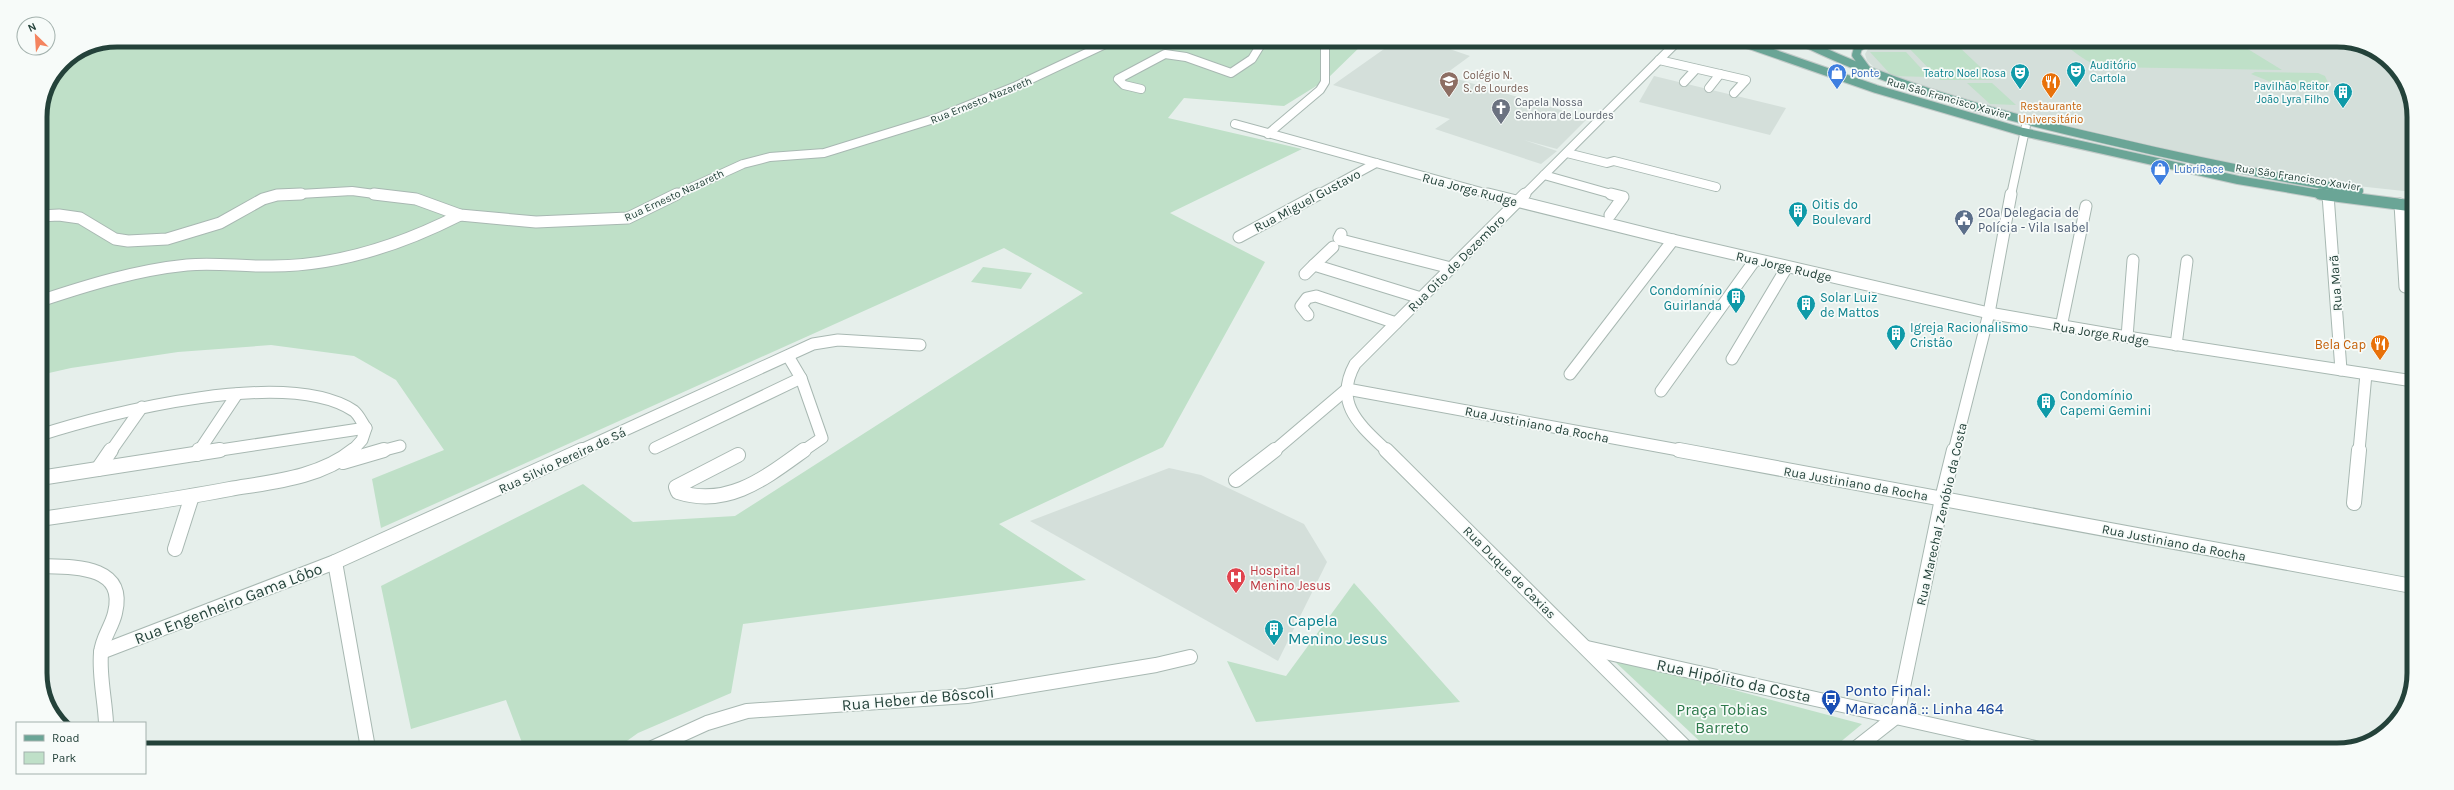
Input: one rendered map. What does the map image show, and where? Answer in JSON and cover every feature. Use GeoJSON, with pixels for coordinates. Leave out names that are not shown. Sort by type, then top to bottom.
{"type":"FeatureCollection","features":[{"type":"Feature","properties":{"kind":"main road","name":"Rua São Francisco Xavier"},"geometry":{"type":"LineString","coordinates":[[1758,47],[1876,90],[2023,132],[2181,169],[2328,196],[2407,205]]}},
{"type":"Feature","properties":{"kind":"main road","name":"Rua São Francisco Xavier"},"geometry":{"type":"LineString","coordinates":[[1813,47],[1872,75],[1951,101],[2027,121],[2279,178],[2407,197]]}},
{"type":"Feature","properties":{"kind":"main road"},"geometry":{"type":"LineString","coordinates":[[1858,47],[1855,53],[1860,65],[1872,75]]}},
{"type":"Feature","properties":{"kind":"street","name":"Rua Ernesto Nazareth"},"geometry":{"type":"LineString","coordinates":[[47,216],[59,215],[80,218],[89,222],[104,234],[115,239],[161,240],[202,230],[220,223],[263,199],[277,195],[328,191],[395,195],[416,199],[460,215],[536,222],[628,218],[682,191],[743,164],[770,157],[824,153],[937,118],[1014,88],[1099,47]]}},
{"type":"Feature","properties":{"kind":"street"},"geometry":{"type":"LineString","coordinates":[[1141,89],[1124,85],[1118,79],[1165,54],[1186,57],[1231,73],[1252,59],[1259,47]]}},
{"type":"Feature","properties":{"kind":"street"},"geometry":{"type":"LineString","coordinates":[[1268,134],[1320,90],[1325,82],[1325,47]]}},
{"type":"Feature","properties":{"kind":"street","name":"Rua Oito de Dezembro"},"geometry":{"type":"LineString","coordinates":[[1347,389],[1349,373],[1355,364],[1672,47]]}},
{"type":"Feature","properties":{"kind":"street"},"geometry":{"type":"LineString","coordinates":[[1659,60],[1746,80],[1734,93]]}},
{"type":"Feature","properties":{"kind":"street"},"geometry":{"type":"LineString","coordinates":[[1684,82],[1696,69]]}},
{"type":"Feature","properties":{"kind":"street"},"geometry":{"type":"LineString","coordinates":[[1709,88],[1720,74]]}},
{"type":"Feature","properties":{"kind":"street","name":"Rua Marechal Zenóbio da Costa"},"geometry":{"type":"LineString","coordinates":[[1896,716],[1942,499],[1989,313],[2023,132],[2027,121]]}},
{"type":"Feature","properties":{"kind":"street","name":"Rua Jorge Rudge"},"geometry":{"type":"LineString","coordinates":[[1235,124],[1518,202],[1755,260],[1989,313],[2060,327],[2407,380]]}},
{"type":"Feature","properties":{"kind":"street"},"geometry":{"type":"LineString","coordinates":[[1567,153],[1607,163],[1614,161],[1716,187]]}},
{"type":"Feature","properties":{"kind":"street","name":"Rua Miguel Gustavo"},"geometry":{"type":"LineString","coordinates":[[1239,237],[1376,163]]}},
{"type":"Feature","properties":{"kind":"street"},"geometry":{"type":"LineString","coordinates":[[1544,175],[1623,197],[1610,216]]}},
{"type":"Feature","properties":{"kind":"street","name":"Rua Marã"},"geometry":{"type":"LineString","coordinates":[[2328,196],[2341,370]]}},
{"type":"Feature","properties":{"kind":"street"},"geometry":{"type":"LineString","coordinates":[[2400,204],[2405,287]]}},
{"type":"Feature","properties":{"kind":"street"},"geometry":{"type":"LineString","coordinates":[[2060,327],[2086,206]]}},
{"type":"Feature","properties":{"kind":"street"},"geometry":{"type":"LineString","coordinates":[[47,299],[119,278],[186,265],[217,263],[284,266],[337,259],[365,253],[416,237],[460,215]]}},
{"type":"Feature","properties":{"kind":"street"},"geometry":{"type":"LineString","coordinates":[[1341,234],[1339,238],[1341,240],[1451,268]]}},
{"type":"Feature","properties":{"kind":"street"},"geometry":{"type":"LineString","coordinates":[[1570,374],[1673,240]]}},
{"type":"Feature","properties":{"kind":"street"},"geometry":{"type":"LineString","coordinates":[[1305,274],[1333,247]]}},
{"type":"Feature","properties":{"kind":"street"},"geometry":{"type":"LineString","coordinates":[[1661,391],[1755,260]]}},
{"type":"Feature","properties":{"kind":"street"},"geometry":{"type":"LineString","coordinates":[[2127,337],[2133,260]]}},
{"type":"Feature","properties":{"kind":"street"},"geometry":{"type":"LineString","coordinates":[[2176,345],[2188,260]]}},
{"type":"Feature","properties":{"kind":"street"},"geometry":{"type":"LineString","coordinates":[[1314,265],[1421,298]]}},
{"type":"Feature","properties":{"kind":"street"},"geometry":{"type":"LineString","coordinates":[[1732,359],[1787,267]]}},
{"type":"Feature","properties":{"kind":"street"},"geometry":{"type":"LineString","coordinates":[[1308,315],[1301,306],[1303,300],[1310,296],[1316,296],[1396,323]]}},
{"type":"Feature","properties":{"kind":"street","name":"Rua Silvio Pereira de Sá"},"geometry":{"type":"LineString","coordinates":[[335,562],[393,537],[813,344],[838,340],[920,345]]}},
{"type":"Feature","properties":{"kind":"street"},"geometry":{"type":"LineString","coordinates":[[738,455],[676,487],[678,492],[685,496],[708,499],[723,496],[754,483],[822,438],[801,378],[788,356]]}},
{"type":"Feature","properties":{"kind":"street"},"geometry":{"type":"LineString","coordinates":[[2354,503],[2366,374]]}},
{"type":"Feature","properties":{"kind":"street"},"geometry":{"type":"LineString","coordinates":[[655,448],[801,378]]}},
{"type":"Feature","properties":{"kind":"street"},"geometry":{"type":"LineString","coordinates":[[1236,480],[1256,466],[1347,389]]}},
{"type":"Feature","properties":{"kind":"street","name":"Rua Justiniano da Rocha"},"geometry":{"type":"LineString","coordinates":[[1347,389],[1906,494],[1942,499],[2407,585]]}},
{"type":"Feature","properties":{"kind":"street","name":"Rua Duque de Caxias"},"geometry":{"type":"LineString","coordinates":[[1347,389],[1349,410],[1358,423],[1587,648],[1681,743]]}},
{"type":"Feature","properties":{"kind":"street"},"geometry":{"type":"LineString","coordinates":[[47,433],[110,414],[142,407],[236,394],[280,393],[312,396],[333,401],[354,411],[366,428],[365,438],[357,448],[332,465]]}},
{"type":"Feature","properties":{"kind":"street"},"geometry":{"type":"LineString","coordinates":[[197,454],[236,394]]}},
{"type":"Feature","properties":{"kind":"street"},"geometry":{"type":"LineString","coordinates":[[98,469],[142,407]]}},
{"type":"Feature","properties":{"kind":"street"},"geometry":{"type":"LineString","coordinates":[[47,477],[366,428]]}},
{"type":"Feature","properties":{"kind":"street"},"geometry":{"type":"LineString","coordinates":[[47,518],[192,496],[284,479],[400,446]]}},
{"type":"Feature","properties":{"kind":"street"},"geometry":{"type":"LineString","coordinates":[[175,549],[192,496]]}},
{"type":"Feature","properties":{"kind":"street","name":"Rua Engenheiro Gama Lôbo"},"geometry":{"type":"LineString","coordinates":[[101,652],[335,562],[367,743]]}},
{"type":"Feature","properties":{"kind":"street"},"geometry":{"type":"LineString","coordinates":[[47,566],[85,567],[106,577],[115,590],[116,610],[106,633],[101,652],[106,722]]}},
{"type":"Feature","properties":{"kind":"street","name":"Rua Hipólito da Costa"},"geometry":{"type":"LineString","coordinates":[[1587,648],[2014,743]]}},
{"type":"Feature","properties":{"kind":"street","name":"Rua Heber de Bôscoli"},"geometry":{"type":"LineString","coordinates":[[663,743],[707,723],[747,711],[967,696],[1156,665],[1190,657]]}},
{"type":"Feature","properties":{"kind":"street"},"geometry":{"type":"LineString","coordinates":[[1862,743],[1896,716]]}},
{"type":"Feature","properties":{"kind":"shaded area","name":"Colégio N. S. de Lourdes"},"geometry":{"type":"Polygon","coordinates":[[[1387,47],[1444,47],[1470,56],[1444,75],[1588,118],[1557,149],[1524,140],[1557,151],[1541,164],[1435,129],[1450,119],[1333,85],[1387,47]]]}},
{"type":"Feature","properties":{"kind":"shaded area"},"geometry":{"type":"Polygon","coordinates":[[[1871,47],[2337,47],[2355,49],[2368,54],[2387,67],[2393,74],[2402,90],[2407,112],[2407,191],[2348,185],[2221,162],[1961,100],[1876,69],[1867,61],[1865,54],[1871,47]]]}},
{"type":"Feature","properties":{"kind":"shaded area"},"geometry":{"type":"Polygon","coordinates":[[[1654,76],[1786,108],[1770,135],[1639,102],[1654,76]]]}},
{"type":"Feature","properties":{"kind":"shaded area","name":"Hospital Menino Jesus"},"geometry":{"type":"Polygon","coordinates":[[[1169,468],[1201,475],[1304,524],[1327,562],[1278,661],[1030,521],[1169,468]]]}},
{"type":"Feature","properties":{"kind":"green space"},"geometry":{"type":"Polygon","coordinates":[[[388,47],[387,49],[405,47],[1360,47],[1326,80],[1284,106],[1184,98],[1168,118],[1302,149],[1170,213],[1265,262],[1163,447],[999,524],[1086,580],[743,624],[731,693],[638,733],[624,743],[522,743],[506,700],[411,729],[381,586],[583,484],[633,522],[735,516],[1083,293],[1004,248],[381,528],[372,479],[444,450],[396,380],[354,356],[271,345],[178,352],[71,368],[47,373],[48,103],[52,90],[67,67],[90,52],[103,48],[388,47]]]}},
{"type":"Feature","properties":{"kind":"green space"},"geometry":{"type":"Polygon","coordinates":[[[1908,47],[1959,47],[1994,80],[1940,80],[1908,47]]]}},
{"type":"Feature","properties":{"kind":"green space"},"geometry":{"type":"Polygon","coordinates":[[[2068,47],[2245,47],[2282,70],[2105,67],[2087,61],[2068,47]]]}},
{"type":"Feature","properties":{"kind":"green space"},"geometry":{"type":"Polygon","coordinates":[[[1870,52],[1906,52],[1929,77],[1892,76],[1870,52]]]}},
{"type":"Feature","properties":{"kind":"green space"},"geometry":{"type":"Polygon","coordinates":[[[2255,72],[2318,73],[2325,76],[2330,87],[2288,89],[2251,74],[2255,72]]]}},
{"type":"Feature","properties":{"kind":"green space"},"geometry":{"type":"Polygon","coordinates":[[[1967,83],[1992,83],[2016,105],[1990,104],[1967,83]]]}},
{"type":"Feature","properties":{"kind":"green space"},"geometry":{"type":"Polygon","coordinates":[[[983,267],[1032,273],[1021,289],[971,282],[983,267]]]}},
{"type":"Feature","properties":{"kind":"green space"},"geometry":{"type":"Polygon","coordinates":[[[1354,583],[1460,702],[1256,722],[1227,661],[1286,676],[1354,583]]]}},
{"type":"Feature","properties":{"kind":"green space","name":"Praça Tobias Barreto"},"geometry":{"type":"Polygon","coordinates":[[[1610,657],[1862,724],[1839,743],[1702,743],[1610,657]]]}},
{"type":"Feature","properties":{"kind":"place","name":"Auditório Cartola"},"geometry":{"type":"Point","coordinates":[2076,88]}},
{"type":"Feature","properties":{"kind":"place","name":"Ponte"},"geometry":{"type":"Point","coordinates":[1837,90]}},
{"type":"Feature","properties":{"kind":"place","name":"Teatro Noel Rosa"},"geometry":{"type":"Point","coordinates":[2020,90]}},
{"type":"Feature","properties":{"kind":"place","name":"Colégio N. S. de Lourdes"},"geometry":{"type":"Point","coordinates":[1449,98]}},
{"type":"Feature","properties":{"kind":"place","name":"Restaurante Universitário"},"geometry":{"type":"Point","coordinates":[2051,99]}},
{"type":"Feature","properties":{"kind":"place","name":"Pavilhão Reitor João Lyra Filho"},"geometry":{"type":"Point","coordinates":[2343,109]}},
{"type":"Feature","properties":{"kind":"place","name":"Capela Nossa Senhora de Lourdes"},"geometry":{"type":"Point","coordinates":[1501,125]}},
{"type":"Feature","properties":{"kind":"place","name":"LubriRace"},"geometry":{"type":"Point","coordinates":[2160,186]}},
{"type":"Feature","properties":{"kind":"place","name":"Oitis do Boulevard"},"geometry":{"type":"Point","coordinates":[1798,228]}},
{"type":"Feature","properties":{"kind":"place","name":"20ª Delegacia de Polícia - Vila Isabel"},"geometry":{"type":"Point","coordinates":[1964,236]}},
{"type":"Feature","properties":{"kind":"place","name":"Condomínio Guirlanda"},"geometry":{"type":"Point","coordinates":[1736,314]}},
{"type":"Feature","properties":{"kind":"place","name":"Solar Luiz de Mattos"},"geometry":{"type":"Point","coordinates":[1806,321]}},
{"type":"Feature","properties":{"kind":"place","name":"Igreja Racionalismo Cristão"},"geometry":{"type":"Point","coordinates":[1896,351]}},
{"type":"Feature","properties":{"kind":"place","name":"Bela Cap"},"geometry":{"type":"Point","coordinates":[2380,361]}},
{"type":"Feature","properties":{"kind":"place","name":"Condomínio Capemi Gemini"},"geometry":{"type":"Point","coordinates":[2046,419]}},
{"type":"Feature","properties":{"kind":"place","name":"Hospital Menino Jesus"},"geometry":{"type":"Point","coordinates":[1236,594]}},
{"type":"Feature","properties":{"kind":"place","name":"Capela Menino Jesus"},"geometry":{"type":"Point","coordinates":[1274,646]}},
{"type":"Feature","properties":{"kind":"place","name":"Ponto Final: Maracanã :: Linha 464"},"geometry":{"type":"Point","coordinates":[1831,716]}}]}
